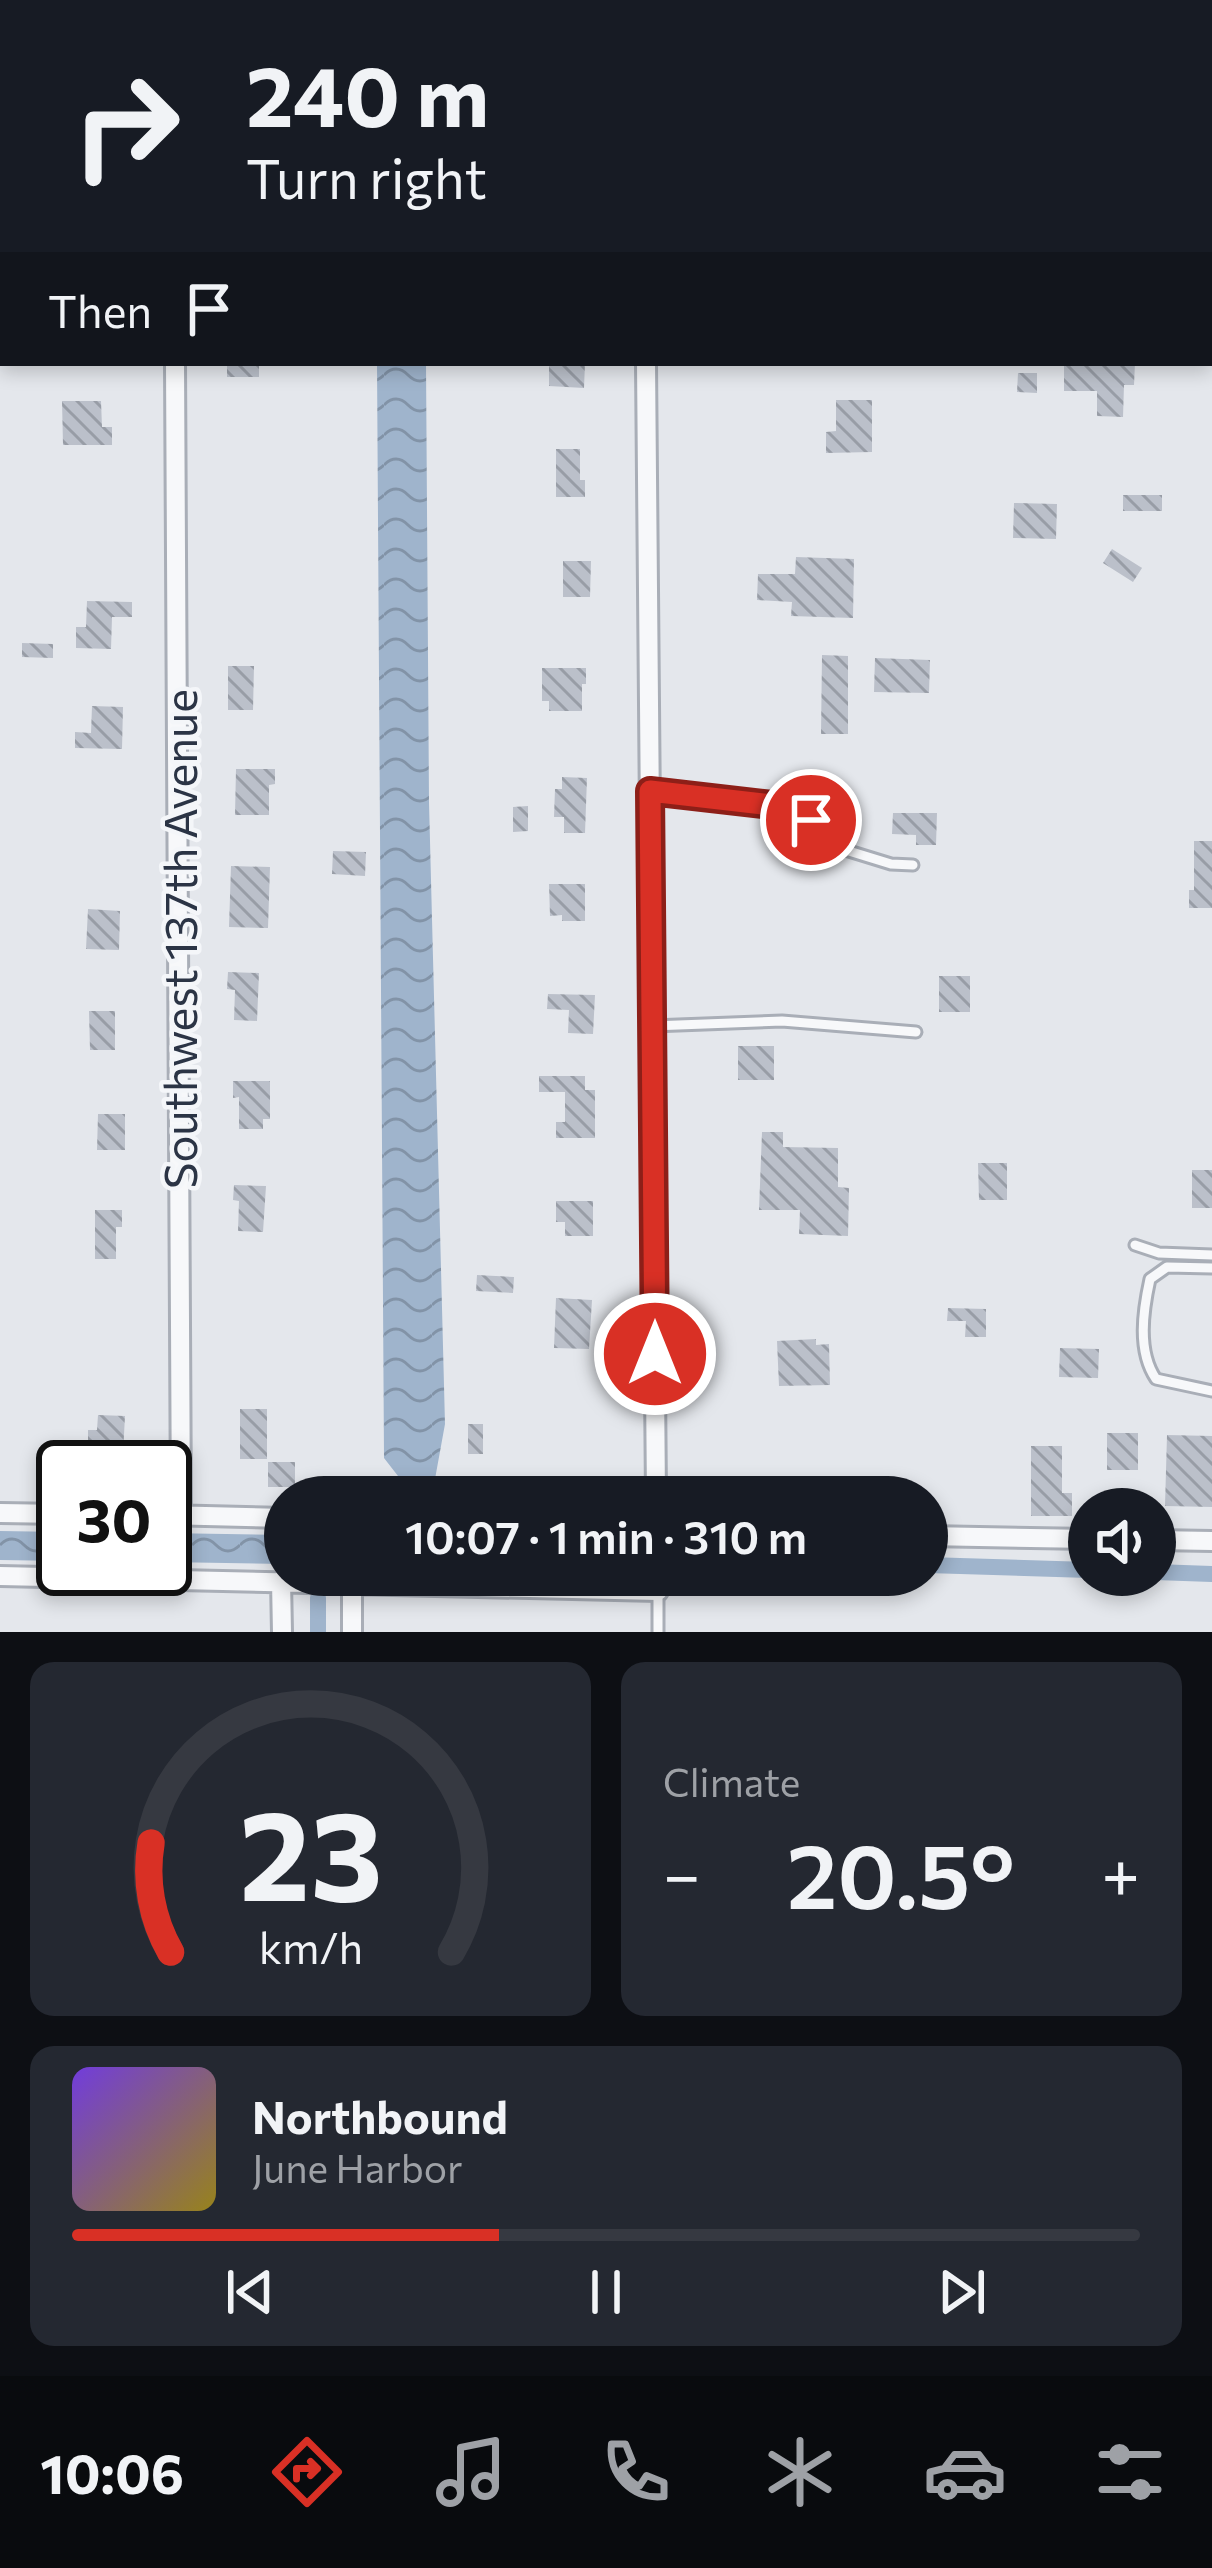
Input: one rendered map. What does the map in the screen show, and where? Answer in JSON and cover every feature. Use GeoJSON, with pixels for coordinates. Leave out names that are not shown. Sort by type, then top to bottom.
{"type":"FeatureCollection","features":[{"type":"Feature","properties":{"kind":"street","name":"Southwest 137th Avenue"},"geometry":{"type":"LineString","coordinates":[[173,1440],[175,366]]}},
{"type":"Feature","properties":{"kind":"street"},"geometry":{"type":"LineString","coordinates":[[646,366],[656,1476]]}},
{"type":"Feature","properties":{"kind":"street"},"geometry":{"type":"LineString","coordinates":[[0,1513],[36,1514]]}},
{"type":"Feature","properties":{"kind":"street"},"geometry":{"type":"LineString","coordinates":[[192,1516],[264,1517]]}},
{"type":"Feature","properties":{"kind":"street"},"geometry":{"type":"LineString","coordinates":[[948,1536],[1068,1539]]}},
{"type":"Feature","properties":{"kind":"street"},"geometry":{"type":"LineString","coordinates":[[1176,1540],[1212,1541]]}},
{"type":"Feature","properties":{"kind":"street"},"geometry":{"type":"LineString","coordinates":[[0,1576],[264,1581]]}},
{"type":"Feature","properties":{"kind":"street"},"geometry":{"type":"LineString","coordinates":[[281,1596],[282,1632]]}},
{"type":"Feature","properties":{"kind":"street"},"geometry":{"type":"LineString","coordinates":[[352,1596],[352,1632]]}},
{"type":"Feature","properties":{"kind":"lane"},"geometry":{"type":"LineString","coordinates":[[650,791],[772,805],[811,820],[826,844],[913,865]]}},
{"type":"Feature","properties":{"kind":"lane"},"geometry":{"type":"LineString","coordinates":[[652,1027],[782,1021],[916,1032]]}},
{"type":"Feature","properties":{"kind":"lane"},"geometry":{"type":"LineString","coordinates":[[1135,1245],[1159,1253],[1212,1255]]}},
{"type":"Feature","properties":{"kind":"lane"},"geometry":{"type":"LineString","coordinates":[[1212,1268],[1167,1267],[1150,1279],[1144,1306],[1145,1363],[1156,1379],[1212,1391]]}},
{"type":"Feature","properties":{"kind":"lane"},"geometry":{"type":"LineString","coordinates":[[658,1596],[658,1632]]}},
{"type":"Feature","properties":{"kind":"water"},"geometry":{"type":"Polygon","coordinates":[[[377,366],[426,366],[429,802],[445,1424],[436,1476],[398,1476],[384,1458],[377,366]]]}},
{"type":"Feature","properties":{"kind":"water"},"geometry":{"type":"Polygon","coordinates":[[[0,1531],[36,1532],[36,1561],[0,1560],[0,1531]]]}},
{"type":"Feature","properties":{"kind":"water"},"geometry":{"type":"Polygon","coordinates":[[[192,1533],[264,1535],[264,1564],[192,1562],[192,1533]]]}},
{"type":"Feature","properties":{"kind":"building"},"geometry":{"type":"Polygon","coordinates":[[[227,366],[259,366],[259,377],[227,377],[227,366]]]}},
{"type":"Feature","properties":{"kind":"building"},"geometry":{"type":"Polygon","coordinates":[[[549,366],[585,366],[584,388],[549,386],[549,366]]]}},
{"type":"Feature","properties":{"kind":"building"},"geometry":{"type":"Polygon","coordinates":[[[1064,366],[1135,366],[1134,385],[1124,385],[1123,417],[1097,416],[1097,391],[1064,391],[1064,366]]]}},
{"type":"Feature","properties":{"kind":"building"},"geometry":{"type":"Polygon","coordinates":[[[1018,373],[1037,373],[1037,393],[1017,392],[1018,373]]]}},
{"type":"Feature","properties":{"kind":"building"},"geometry":{"type":"Polygon","coordinates":[[[836,400],[872,400],[872,452],[826,453],[826,432],[836,431],[836,400]]]}},
{"type":"Feature","properties":{"kind":"building"},"geometry":{"type":"Polygon","coordinates":[[[62,401],[101,401],[102,427],[112,427],[112,445],[63,445],[62,401]]]}},
{"type":"Feature","properties":{"kind":"building"},"geometry":{"type":"Polygon","coordinates":[[[556,449],[580,449],[585,497],[556,497],[556,449]]]}},
{"type":"Feature","properties":{"kind":"building"},"geometry":{"type":"Polygon","coordinates":[[[1123,495],[1162,495],[1162,511],[1123,511],[1123,495]]]}},
{"type":"Feature","properties":{"kind":"building"},"geometry":{"type":"Polygon","coordinates":[[[1014,503],[1057,504],[1056,539],[1013,538],[1014,503]]]}},
{"type":"Feature","properties":{"kind":"building"},"geometry":{"type":"Polygon","coordinates":[[[1112,549],[1142,568],[1133,582],[1103,563],[1112,549]]]}},
{"type":"Feature","properties":{"kind":"building"},"geometry":{"type":"Polygon","coordinates":[[[796,557],[854,559],[853,618],[791,616],[792,602],[757,600],[758,574],[795,574],[796,557]]]}},
{"type":"Feature","properties":{"kind":"building"},"geometry":{"type":"Polygon","coordinates":[[[563,561],[591,561],[590,597],[563,597],[563,561]]]}},
{"type":"Feature","properties":{"kind":"building"},"geometry":{"type":"Polygon","coordinates":[[[87,601],[132,602],[132,617],[112,617],[111,649],[76,648],[76,627],[86,627],[87,601]]]}},
{"type":"Feature","properties":{"kind":"building"},"geometry":{"type":"Polygon","coordinates":[[[22,643],[53,644],[53,658],[22,657],[22,643]]]}},
{"type":"Feature","properties":{"kind":"building"},"geometry":{"type":"Polygon","coordinates":[[[822,655],[848,656],[848,734],[821,734],[822,655]]]}},
{"type":"Feature","properties":{"kind":"building"},"geometry":{"type":"Polygon","coordinates":[[[875,658],[930,660],[929,693],[874,692],[875,658]]]}},
{"type":"Feature","properties":{"kind":"building"},"geometry":{"type":"Polygon","coordinates":[[[228,666],[254,666],[253,710],[228,710],[228,666]]]}},
{"type":"Feature","properties":{"kind":"building"},"geometry":{"type":"Polygon","coordinates":[[[542,668],[586,668],[582,711],[549,711],[549,701],[542,701],[542,668]]]}},
{"type":"Feature","properties":{"kind":"building"},"geometry":{"type":"Polygon","coordinates":[[[92,706],[123,707],[122,749],[75,748],[75,732],[91,733],[92,706]]]}},
{"type":"Feature","properties":{"kind":"building"},"geometry":{"type":"Polygon","coordinates":[[[236,769],[275,769],[275,784],[269,785],[269,815],[235,815],[236,769]]]}},
{"type":"Feature","properties":{"kind":"building"},"geometry":{"type":"Polygon","coordinates":[[[562,777],[587,778],[585,833],[564,833],[564,817],[554,817],[555,789],[562,789],[562,777]]]}},
{"type":"Feature","properties":{"kind":"building"},"geometry":{"type":"Polygon","coordinates":[[[528,806],[528,831],[513,832],[513,807],[528,806]]]}},
{"type":"Feature","properties":{"kind":"building"},"geometry":{"type":"Polygon","coordinates":[[[893,813],[937,813],[936,845],[916,845],[916,835],[892,834],[893,813]]]}},
{"type":"Feature","properties":{"kind":"building"},"geometry":{"type":"Polygon","coordinates":[[[1194,841],[1212,841],[1212,908],[1189,908],[1189,890],[1194,890],[1194,841]]]}},
{"type":"Feature","properties":{"kind":"building"},"geometry":{"type":"Polygon","coordinates":[[[333,851],[366,852],[365,876],[332,874],[333,851]]]}},
{"type":"Feature","properties":{"kind":"building"},"geometry":{"type":"Polygon","coordinates":[[[231,866],[270,867],[268,928],[229,927],[231,866]]]}},
{"type":"Feature","properties":{"kind":"building"},"geometry":{"type":"Polygon","coordinates":[[[549,884],[585,884],[585,921],[550,916],[549,884]]]}},
{"type":"Feature","properties":{"kind":"building"},"geometry":{"type":"Polygon","coordinates":[[[88,909],[120,911],[119,950],[86,949],[88,909]]]}},
{"type":"Feature","properties":{"kind":"building"},"geometry":{"type":"Polygon","coordinates":[[[228,972],[259,973],[257,1021],[234,1020],[235,990],[227,989],[228,972]]]}},
{"type":"Feature","properties":{"kind":"building"},"geometry":{"type":"Polygon","coordinates":[[[939,976],[970,976],[970,1012],[939,1012],[939,976]]]}},
{"type":"Feature","properties":{"kind":"building"},"geometry":{"type":"Polygon","coordinates":[[[548,994],[595,995],[593,1034],[568,1033],[569,1010],[547,1009],[548,994]]]}},
{"type":"Feature","properties":{"kind":"building"},"geometry":{"type":"Polygon","coordinates":[[[89,1011],[115,1011],[115,1050],[90,1050],[89,1011]]]}},
{"type":"Feature","properties":{"kind":"building"},"geometry":{"type":"Polygon","coordinates":[[[738,1046],[774,1046],[774,1080],[738,1080],[738,1046]]]}},
{"type":"Feature","properties":{"kind":"building"},"geometry":{"type":"Polygon","coordinates":[[[539,1076],[585,1076],[585,1090],[595,1090],[595,1138],[556,1138],[556,1122],[565,1122],[565,1092],[539,1092],[539,1076]]]}},
{"type":"Feature","properties":{"kind":"building"},"geometry":{"type":"Polygon","coordinates":[[[233,1081],[270,1081],[270,1119],[263,1119],[263,1129],[239,1129],[239,1097],[233,1098],[233,1081]]]}},
{"type":"Feature","properties":{"kind":"building"},"geometry":{"type":"Polygon","coordinates":[[[98,1114],[125,1114],[125,1150],[97,1150],[98,1114]]]}},
{"type":"Feature","properties":{"kind":"building"},"geometry":{"type":"Polygon","coordinates":[[[762,1132],[783,1132],[783,1147],[838,1148],[838,1187],[849,1188],[848,1236],[799,1234],[800,1210],[759,1210],[762,1132]]]}},
{"type":"Feature","properties":{"kind":"building"},"geometry":{"type":"Polygon","coordinates":[[[978,1163],[1007,1163],[1007,1200],[979,1200],[978,1163]]]}},
{"type":"Feature","properties":{"kind":"building"},"geometry":{"type":"Polygon","coordinates":[[[1192,1170],[1212,1170],[1212,1208],[1192,1208],[1192,1170]]]}},
{"type":"Feature","properties":{"kind":"building"},"geometry":{"type":"Polygon","coordinates":[[[234,1185],[266,1186],[263,1232],[238,1231],[234,1185]]]}},
{"type":"Feature","properties":{"kind":"building"},"geometry":{"type":"Polygon","coordinates":[[[556,1201],[593,1201],[593,1236],[565,1236],[565,1222],[556,1222],[556,1201]]]}},
{"type":"Feature","properties":{"kind":"building"},"geometry":{"type":"Polygon","coordinates":[[[95,1210],[122,1210],[122,1227],[116,1227],[116,1259],[95,1259],[95,1210]]]}},
{"type":"Feature","properties":{"kind":"building"},"geometry":{"type":"Polygon","coordinates":[[[477,1275],[514,1277],[513,1293],[476,1291],[477,1275]]]}},
{"type":"Feature","properties":{"kind":"building"},"geometry":{"type":"Polygon","coordinates":[[[556,1298],[592,1300],[589,1349],[554,1348],[556,1298]]]}},
{"type":"Feature","properties":{"kind":"building"},"geometry":{"type":"Polygon","coordinates":[[[948,1308],[986,1309],[986,1337],[965,1337],[966,1321],[947,1321],[948,1308]]]}},
{"type":"Feature","properties":{"kind":"building"},"geometry":{"type":"Polygon","coordinates":[[[816,1339],[816,1345],[829,1344],[830,1385],[779,1386],[777,1341],[816,1339]]]}},
{"type":"Feature","properties":{"kind":"building"},"geometry":{"type":"Polygon","coordinates":[[[1060,1348],[1099,1349],[1098,1378],[1059,1377],[1060,1348]]]}},
{"type":"Feature","properties":{"kind":"building"},"geometry":{"type":"Polygon","coordinates":[[[240,1409],[267,1409],[267,1459],[240,1459],[240,1409]]]}},
{"type":"Feature","properties":{"kind":"building"},"geometry":{"type":"Polygon","coordinates":[[[98,1415],[125,1416],[124,1440],[88,1440],[88,1430],[97,1430],[98,1415]]]}},
{"type":"Feature","properties":{"kind":"building"},"geometry":{"type":"Polygon","coordinates":[[[468,1424],[483,1424],[483,1454],[468,1454],[468,1424]]]}},
{"type":"Feature","properties":{"kind":"building"},"geometry":{"type":"Polygon","coordinates":[[[1107,1433],[1138,1433],[1138,1470],[1107,1470],[1107,1433]]]}},
{"type":"Feature","properties":{"kind":"building"},"geometry":{"type":"Polygon","coordinates":[[[1167,1435],[1212,1436],[1212,1507],[1176,1506],[1176,1488],[1166,1488],[1167,1435]]]}},
{"type":"Feature","properties":{"kind":"building"},"geometry":{"type":"Polygon","coordinates":[[[1031,1446],[1062,1446],[1062,1493],[1068,1493],[1068,1516],[1031,1516],[1031,1446]]]}},
{"type":"Feature","properties":{"kind":"building"},"geometry":{"type":"Polygon","coordinates":[[[268,1462],[295,1462],[295,1476],[268,1476],[268,1462]]]}},
{"type":"Feature","properties":{"kind":"waterway"},"geometry":{"type":"LineString","coordinates":[[948,1566],[1068,1569]]}},
{"type":"Feature","properties":{"kind":"waterway"},"geometry":{"type":"LineString","coordinates":[[1176,1573],[1212,1574]]}},
{"type":"Feature","properties":{"kind":"waterway"},"geometry":{"type":"LineString","coordinates":[[318,1598],[318,1632]]}},
{"type":"Feature","properties":{"kind":"route"},"geometry":{"type":"LineString","coordinates":[[655,1354],[650,791],[772,805],[811,820]]}}]}
